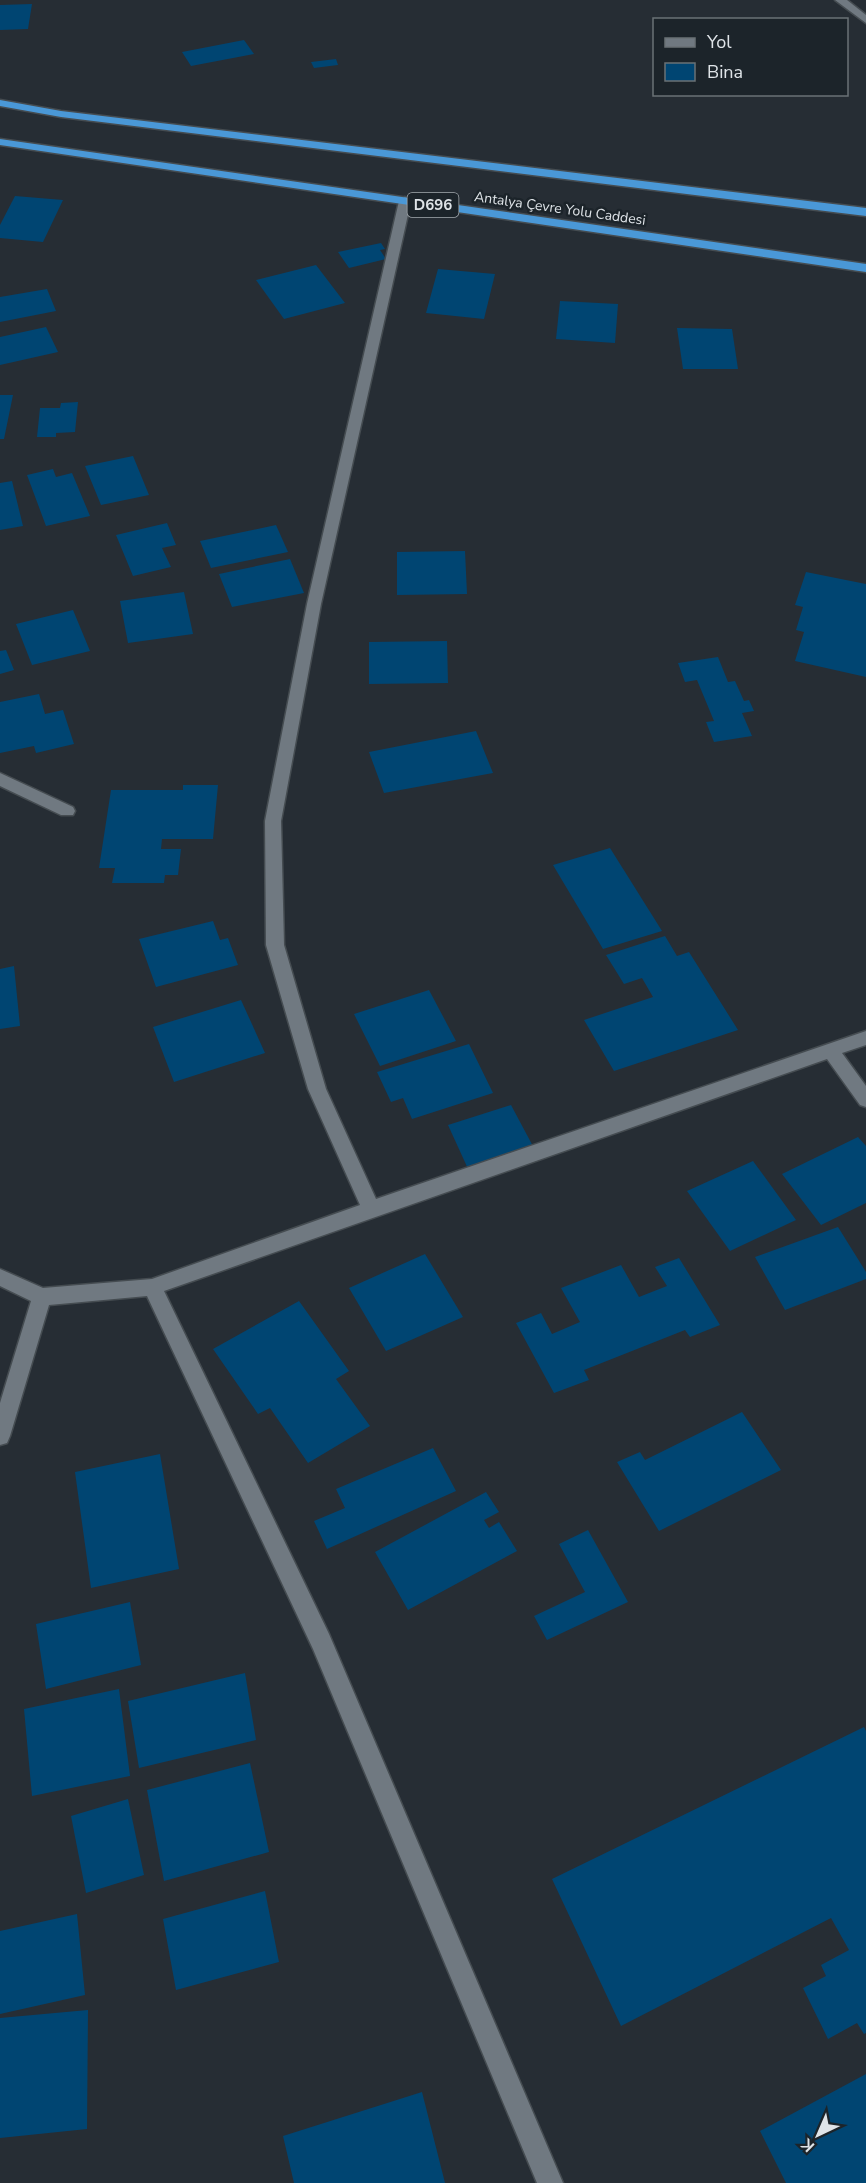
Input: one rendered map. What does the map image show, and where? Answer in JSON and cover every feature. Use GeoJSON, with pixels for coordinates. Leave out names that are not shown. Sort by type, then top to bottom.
{"type":"FeatureCollection","features":[{"type":"Feature","properties":{"kind":"highway","name":"Antalya Çevre Yolu Caddesi"},"geometry":{"type":"LineString","coordinates":[[0,103],[73,115],[866,212]]}},
{"type":"Feature","properties":{"kind":"highway","name":"Antalya Çevre Yolu Caddesi"},"geometry":{"type":"LineString","coordinates":[[0,142],[866,268]]}},
{"type":"Feature","properties":{"kind":"street"},"geometry":{"type":"LineString","coordinates":[[840,0],[866,20]]}},
{"type":"Feature","properties":{"kind":"street"},"geometry":{"type":"LineString","coordinates":[[371,1209],[317,1089],[275,945],[273,821],[314,604],[405,201]]}},
{"type":"Feature","properties":{"kind":"street"},"geometry":{"type":"LineString","coordinates":[[0,779],[66,811]]}},
{"type":"Feature","properties":{"kind":"street"},"geometry":{"type":"LineString","coordinates":[[0,1277],[42,1297],[152,1287],[866,1038]]}},
{"type":"Feature","properties":{"kind":"street"},"geometry":{"type":"LineString","coordinates":[[831,1051],[866,1101]]}},
{"type":"Feature","properties":{"kind":"street"},"geometry":{"type":"LineString","coordinates":[[152,1287],[321,1641],[550,2183]]}},
{"type":"Feature","properties":{"kind":"street"},"geometry":{"type":"LineString","coordinates":[[0,1436],[42,1297]]}},
{"type":"Feature","properties":{"kind":"building"},"geometry":{"type":"Polygon","coordinates":[[[32,4],[28,29],[0,30],[0,5],[32,4]]]}},
{"type":"Feature","properties":{"kind":"building"},"geometry":{"type":"Polygon","coordinates":[[[244,40],[254,54],[191,66],[182,52],[244,40]]]}},
{"type":"Feature","properties":{"kind":"building"},"geometry":{"type":"Polygon","coordinates":[[[336,59],[338,65],[314,68],[311,62],[336,59]]]}},
{"type":"Feature","properties":{"kind":"building"},"geometry":{"type":"Polygon","coordinates":[[[15,196],[63,200],[43,242],[0,238],[0,225],[15,196]]]}},
{"type":"Feature","properties":{"kind":"building"},"geometry":{"type":"Polygon","coordinates":[[[381,243],[385,249],[380,250],[386,259],[349,268],[338,252],[381,243]]]}},
{"type":"Feature","properties":{"kind":"building"},"geometry":{"type":"Polygon","coordinates":[[[316,265],[345,303],[284,319],[256,280],[316,265]]]}},
{"type":"Feature","properties":{"kind":"building"},"geometry":{"type":"Polygon","coordinates":[[[438,269],[495,274],[484,319],[426,313],[438,269]]]}},
{"type":"Feature","properties":{"kind":"building"},"geometry":{"type":"Polygon","coordinates":[[[47,289],[56,311],[0,322],[0,297],[47,289]]]}},
{"type":"Feature","properties":{"kind":"building"},"geometry":{"type":"Polygon","coordinates":[[[560,301],[618,304],[615,343],[556,339],[560,301]]]}},
{"type":"Feature","properties":{"kind":"building"},"geometry":{"type":"Polygon","coordinates":[[[46,327],[58,352],[0,365],[0,337],[46,327]]]}},
{"type":"Feature","properties":{"kind":"building"},"geometry":{"type":"Polygon","coordinates":[[[677,328],[732,329],[738,369],[683,369],[677,328]]]}},
{"type":"Feature","properties":{"kind":"building"},"geometry":{"type":"Polygon","coordinates":[[[0,395],[13,395],[4,439],[0,439],[0,395]]]}},
{"type":"Feature","properties":{"kind":"building"},"geometry":{"type":"Polygon","coordinates":[[[78,402],[75,432],[56,433],[56,437],[37,437],[40,408],[60,408],[61,403],[78,402]]]}},
{"type":"Feature","properties":{"kind":"building"},"geometry":{"type":"Polygon","coordinates":[[[133,456],[149,495],[101,505],[85,466],[133,456]]]}},
{"type":"Feature","properties":{"kind":"building"},"geometry":{"type":"Polygon","coordinates":[[[53,469],[56,477],[72,473],[90,516],[46,526],[27,475],[53,469]]]}},
{"type":"Feature","properties":{"kind":"building"},"geometry":{"type":"Polygon","coordinates":[[[12,481],[23,526],[0,530],[0,483],[12,481]]]}},
{"type":"Feature","properties":{"kind":"building"},"geometry":{"type":"Polygon","coordinates":[[[167,523],[176,545],[162,548],[171,567],[133,576],[116,535],[167,523]]]}},
{"type":"Feature","properties":{"kind":"building"},"geometry":{"type":"Polygon","coordinates":[[[276,525],[288,552],[211,568],[200,541],[276,525]]]}},
{"type":"Feature","properties":{"kind":"building"},"geometry":{"type":"Polygon","coordinates":[[[465,551],[467,594],[397,595],[397,552],[465,551]]]}},
{"type":"Feature","properties":{"kind":"building"},"geometry":{"type":"Polygon","coordinates":[[[290,559],[304,593],[232,607],[219,574],[290,559]]]}},
{"type":"Feature","properties":{"kind":"building"},"geometry":{"type":"Polygon","coordinates":[[[806,572],[866,584],[866,677],[795,661],[804,632],[796,630],[803,607],[795,605],[806,572]]]}},
{"type":"Feature","properties":{"kind":"building"},"geometry":{"type":"Polygon","coordinates":[[[184,592],[193,634],[128,643],[120,601],[184,592]]]}},
{"type":"Feature","properties":{"kind":"building"},"geometry":{"type":"Polygon","coordinates":[[[73,610],[90,651],[32,665],[16,624],[73,610]]]}},
{"type":"Feature","properties":{"kind":"building"},"geometry":{"type":"Polygon","coordinates":[[[447,641],[448,683],[369,684],[369,642],[447,641]]]}},
{"type":"Feature","properties":{"kind":"building"},"geometry":{"type":"Polygon","coordinates":[[[6,650],[14,670],[0,674],[0,651],[6,650]]]}},
{"type":"Feature","properties":{"kind":"building"},"geometry":{"type":"Polygon","coordinates":[[[718,657],[728,682],[735,681],[744,701],[749,700],[754,711],[742,713],[752,736],[714,742],[706,722],[714,721],[697,680],[685,682],[678,663],[718,657]]]}},
{"type":"Feature","properties":{"kind":"building"},"geometry":{"type":"Polygon","coordinates":[[[39,694],[45,714],[63,710],[74,744],[36,753],[34,746],[0,753],[0,702],[39,694]]]}},
{"type":"Feature","properties":{"kind":"building"},"geometry":{"type":"Polygon","coordinates":[[[476,731],[493,773],[384,793],[369,752],[476,731]]]}},
{"type":"Feature","properties":{"kind":"building"},"geometry":{"type":"Polygon","coordinates":[[[183,785],[218,785],[213,839],[162,839],[161,849],[181,849],[178,875],[165,875],[164,883],[112,883],[115,868],[99,868],[111,790],[183,790],[183,785]]]}},
{"type":"Feature","properties":{"kind":"building"},"geometry":{"type":"Polygon","coordinates":[[[610,848],[662,931],[603,949],[553,865],[610,848]]]}},
{"type":"Feature","properties":{"kind":"building"},"geometry":{"type":"Polygon","coordinates":[[[213,921],[220,940],[228,938],[238,965],[156,987],[139,939],[213,921]]]}},
{"type":"Feature","properties":{"kind":"building"},"geometry":{"type":"Polygon","coordinates":[[[665,936],[677,956],[689,952],[738,1030],[614,1071],[584,1020],[653,997],[642,978],[624,984],[606,955],[665,936]]]}},
{"type":"Feature","properties":{"kind":"building"},"geometry":{"type":"Polygon","coordinates":[[[14,966],[20,1026],[0,1029],[0,969],[14,966]]]}},
{"type":"Feature","properties":{"kind":"building"},"geometry":{"type":"Polygon","coordinates":[[[429,990],[456,1041],[380,1066],[354,1014],[429,990]]]}},
{"type":"Feature","properties":{"kind":"building"},"geometry":{"type":"Polygon","coordinates":[[[241,1000],[265,1053],[174,1082],[153,1027],[241,1000]]]}},
{"type":"Feature","properties":{"kind":"building"},"geometry":{"type":"Polygon","coordinates":[[[469,1044],[493,1093],[412,1119],[403,1098],[391,1102],[377,1072],[469,1044]]]}},
{"type":"Feature","properties":{"kind":"building"},"geometry":{"type":"Polygon","coordinates":[[[511,1105],[535,1150],[469,1171],[448,1125],[511,1105]]]}},
{"type":"Feature","properties":{"kind":"building"},"geometry":{"type":"Polygon","coordinates":[[[858,1137],[866,1146],[866,1203],[821,1225],[782,1174],[858,1137]]]}},
{"type":"Feature","properties":{"kind":"building"},"geometry":{"type":"Polygon","coordinates":[[[753,1161],[796,1220],[730,1251],[687,1191],[753,1161]]]}},
{"type":"Feature","properties":{"kind":"building"},"geometry":{"type":"Polygon","coordinates":[[[838,1227],[866,1272],[866,1279],[785,1310],[755,1257],[838,1227]]]}},
{"type":"Feature","properties":{"kind":"building"},"geometry":{"type":"Polygon","coordinates":[[[425,1254],[463,1317],[386,1351],[349,1288],[425,1254]]]}},
{"type":"Feature","properties":{"kind":"building"},"geometry":{"type":"Polygon","coordinates":[[[679,1258],[720,1325],[690,1337],[685,1330],[584,1370],[589,1380],[554,1393],[516,1323],[541,1313],[552,1334],[580,1322],[561,1288],[621,1265],[639,1297],[667,1286],[655,1267],[679,1258]]]}},
{"type":"Feature","properties":{"kind":"building"},"geometry":{"type":"Polygon","coordinates":[[[299,1301],[349,1371],[336,1379],[370,1426],[308,1463],[270,1408],[258,1414],[213,1349],[299,1301]]]}},
{"type":"Feature","properties":{"kind":"building"},"geometry":{"type":"Polygon","coordinates":[[[742,1412],[781,1470],[659,1531],[617,1462],[640,1452],[645,1460],[742,1412]]]}},
{"type":"Feature","properties":{"kind":"building"},"geometry":{"type":"Polygon","coordinates":[[[433,1448],[456,1491],[327,1549],[314,1521],[345,1508],[336,1489],[433,1448]]]}},
{"type":"Feature","properties":{"kind":"building"},"geometry":{"type":"Polygon","coordinates":[[[160,1454],[179,1569],[91,1588],[75,1472],[160,1454]]]}},
{"type":"Feature","properties":{"kind":"building"},"geometry":{"type":"Polygon","coordinates":[[[486,1492],[499,1512],[484,1520],[489,1528],[499,1522],[517,1551],[408,1610],[375,1552],[486,1492]]]}},
{"type":"Feature","properties":{"kind":"building"},"geometry":{"type":"Polygon","coordinates":[[[588,1530],[628,1602],[547,1640],[534,1616],[585,1592],[559,1544],[588,1530]]]}},
{"type":"Feature","properties":{"kind":"building"},"geometry":{"type":"Polygon","coordinates":[[[130,1602],[141,1665],[46,1689],[36,1624],[130,1602]]]}},
{"type":"Feature","properties":{"kind":"building"},"geometry":{"type":"Polygon","coordinates":[[[245,1673],[256,1740],[139,1768],[128,1701],[245,1673]]]}},
{"type":"Feature","properties":{"kind":"building"},"geometry":{"type":"Polygon","coordinates":[[[119,1689],[130,1776],[32,1796],[24,1709],[119,1689]]]}},
{"type":"Feature","properties":{"kind":"building"},"geometry":{"type":"Polygon","coordinates":[[[864,1727],[866,1731],[866,2033],[864,2034],[857,2023],[828,2039],[803,1988],[826,1976],[821,1965],[849,1950],[831,1918],[621,2026],[552,1879],[864,1727]]]}},
{"type":"Feature","properties":{"kind":"building"},"geometry":{"type":"Polygon","coordinates":[[[250,1763],[269,1852],[164,1881],[147,1790],[250,1763]]]}},
{"type":"Feature","properties":{"kind":"building"},"geometry":{"type":"Polygon","coordinates":[[[128,1799],[144,1875],[86,1893],[71,1816],[128,1799]]]}},
{"type":"Feature","properties":{"kind":"building"},"geometry":{"type":"Polygon","coordinates":[[[265,1891],[279,1962],[176,1990],[163,1919],[265,1891]]]}},
{"type":"Feature","properties":{"kind":"building"},"geometry":{"type":"Polygon","coordinates":[[[77,1914],[85,1995],[0,2014],[0,1931],[77,1914]]]}},
{"type":"Feature","properties":{"kind":"building"},"geometry":{"type":"Polygon","coordinates":[[[88,2010],[87,2129],[0,2138],[0,2018],[88,2010]]]}},
{"type":"Feature","properties":{"kind":"building"},"geometry":{"type":"Polygon","coordinates":[[[866,2074],[866,2183],[786,2183],[760,2131],[866,2074]]]}},
{"type":"Feature","properties":{"kind":"building"},"geometry":{"type":"Polygon","coordinates":[[[422,2092],[445,2183],[294,2183],[283,2136],[422,2092]]]}}]}
